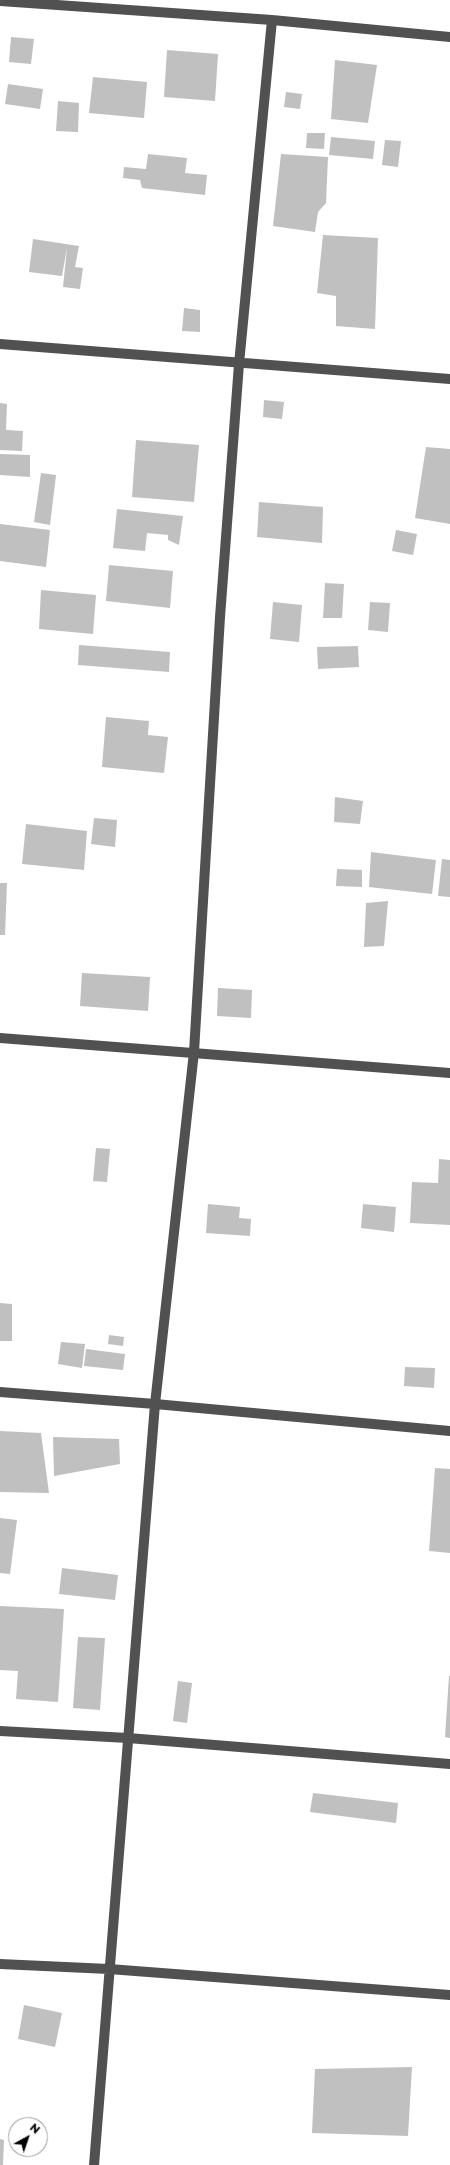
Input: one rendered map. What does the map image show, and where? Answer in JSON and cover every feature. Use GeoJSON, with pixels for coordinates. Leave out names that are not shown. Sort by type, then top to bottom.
{"type":"FeatureCollection","features":[{"type":"Feature","properties":{"kind":"street"},"geometry":{"type":"LineString","coordinates":[[0,1],[272,20],[450,37]]}},
{"type":"Feature","properties":{"kind":"street"},"geometry":{"type":"LineString","coordinates":[[94,2165],[155,1404],[194,1052],[220,617],[239,364],[272,20]]}},
{"type":"Feature","properties":{"kind":"street"},"geometry":{"type":"LineString","coordinates":[[0,344],[239,364],[450,379]]}},
{"type":"Feature","properties":{"kind":"street"},"geometry":{"type":"LineString","coordinates":[[0,1038],[450,1073]]}},
{"type":"Feature","properties":{"kind":"street"},"geometry":{"type":"LineString","coordinates":[[0,1392],[155,1404],[450,1431]]}},
{"type":"Feature","properties":{"kind":"street"},"geometry":{"type":"LineString","coordinates":[[0,1731],[128,1738],[450,1764]]}},
{"type":"Feature","properties":{"kind":"street"},"geometry":{"type":"LineString","coordinates":[[0,1964],[109,1969],[450,1994]]}},
{"type":"Feature","properties":{"kind":"building"},"geometry":{"type":"Polygon","coordinates":[[[11,37],[34,39],[31,64],[9,62],[11,37]]]}},
{"type":"Feature","properties":{"kind":"building"},"geometry":{"type":"Polygon","coordinates":[[[167,50],[218,54],[215,101],[164,97],[167,50]]]}},
{"type":"Feature","properties":{"kind":"building"},"geometry":{"type":"Polygon","coordinates":[[[335,60],[377,65],[368,123],[331,119],[335,60]]]}},
{"type":"Feature","properties":{"kind":"building"},"geometry":{"type":"Polygon","coordinates":[[[93,77],[147,82],[144,118],[89,113],[93,77]]]}},
{"type":"Feature","properties":{"kind":"building"},"geometry":{"type":"Polygon","coordinates":[[[8,84],[43,89],[40,109],[5,104],[8,84]]]}},
{"type":"Feature","properties":{"kind":"building"},"geometry":{"type":"Polygon","coordinates":[[[286,92],[302,94],[300,109],[284,107],[286,92]]]}},
{"type":"Feature","properties":{"kind":"building"},"geometry":{"type":"Polygon","coordinates":[[[58,101],[79,103],[78,132],[56,131],[58,101]]]}},
{"type":"Feature","properties":{"kind":"building"},"geometry":{"type":"Polygon","coordinates":[[[307,133],[325,133],[324,149],[306,148],[307,133]]]}},
{"type":"Feature","properties":{"kind":"building"},"geometry":{"type":"Polygon","coordinates":[[[331,137],[375,141],[373,159],[329,155],[331,137]]]}},
{"type":"Feature","properties":{"kind":"building"},"geometry":{"type":"Polygon","coordinates":[[[385,140],[401,141],[398,167],[382,165],[385,140]]]}},
{"type":"Feature","properties":{"kind":"building"},"geometry":{"type":"Polygon","coordinates":[[[148,154],[187,158],[185,173],[207,175],[205,195],[142,188],[140,180],[123,178],[124,167],[146,169],[148,154]]]}},
{"type":"Feature","properties":{"kind":"building"},"geometry":{"type":"Polygon","coordinates":[[[281,154],[328,157],[326,203],[318,212],[315,232],[273,226],[281,154]]]}},
{"type":"Feature","properties":{"kind":"building"},"geometry":{"type":"Polygon","coordinates":[[[323,235],[378,238],[375,329],[336,326],[336,296],[317,293],[323,235]]]}},
{"type":"Feature","properties":{"kind":"building"},"geometry":{"type":"Polygon","coordinates":[[[33,239],[79,246],[75,267],[83,268],[80,289],[63,287],[67,247],[62,276],[29,272],[33,239]]]}},
{"type":"Feature","properties":{"kind":"building"},"geometry":{"type":"Polygon","coordinates":[[[184,308],[200,310],[200,332],[182,331],[184,308]]]}},
{"type":"Feature","properties":{"kind":"building"},"geometry":{"type":"Polygon","coordinates":[[[264,400],[284,402],[282,419],[263,417],[264,400]]]}},
{"type":"Feature","properties":{"kind":"building"},"geometry":{"type":"Polygon","coordinates":[[[0,403],[7,404],[6,430],[23,431],[22,451],[0,450],[0,403]]]}},
{"type":"Feature","properties":{"kind":"building"},"geometry":{"type":"Polygon","coordinates":[[[136,440],[199,445],[194,502],[132,497],[136,440]]]}},
{"type":"Feature","properties":{"kind":"building"},"geometry":{"type":"Polygon","coordinates":[[[426,447],[450,449],[450,524],[415,518],[426,447]]]}},
{"type":"Feature","properties":{"kind":"building"},"geometry":{"type":"Polygon","coordinates":[[[0,454],[30,455],[30,477],[0,475],[0,454]]]}},
{"type":"Feature","properties":{"kind":"building"},"geometry":{"type":"Polygon","coordinates":[[[41,473],[56,475],[50,525],[34,522],[41,473]]]}},
{"type":"Feature","properties":{"kind":"building"},"geometry":{"type":"Polygon","coordinates":[[[259,502],[323,507],[322,543],[257,537],[259,502]]]}},
{"type":"Feature","properties":{"kind":"building"},"geometry":{"type":"Polygon","coordinates":[[[117,509],[183,516],[179,545],[168,540],[168,535],[147,533],[145,551],[113,548],[117,509]]]}},
{"type":"Feature","properties":{"kind":"building"},"geometry":{"type":"Polygon","coordinates":[[[0,524],[50,530],[46,567],[0,561],[0,524]]]}},
{"type":"Feature","properties":{"kind":"building"},"geometry":{"type":"Polygon","coordinates":[[[396,530],[417,534],[413,555],[392,551],[396,530]]]}},
{"type":"Feature","properties":{"kind":"building"},"geometry":{"type":"Polygon","coordinates":[[[109,565],[173,571],[170,608],[106,601],[109,565]]]}},
{"type":"Feature","properties":{"kind":"building"},"geometry":{"type":"Polygon","coordinates":[[[325,583],[344,584],[342,618],[323,618],[325,583]]]}},
{"type":"Feature","properties":{"kind":"building"},"geometry":{"type":"Polygon","coordinates":[[[41,590],[96,595],[93,634],[39,629],[41,590]]]}},
{"type":"Feature","properties":{"kind":"building"},"geometry":{"type":"Polygon","coordinates":[[[273,602],[302,605],[299,642],[270,639],[273,602]]]}},
{"type":"Feature","properties":{"kind":"building"},"geometry":{"type":"Polygon","coordinates":[[[370,602],[390,603],[388,632],[368,630],[370,602]]]}},
{"type":"Feature","properties":{"kind":"building"},"geometry":{"type":"Polygon","coordinates":[[[79,645],[170,652],[169,672],[78,665],[79,645]]]}},
{"type":"Feature","properties":{"kind":"building"},"geometry":{"type":"Polygon","coordinates":[[[358,646],[359,667],[318,669],[317,647],[358,646]]]}},
{"type":"Feature","properties":{"kind":"building"},"geometry":{"type":"Polygon","coordinates":[[[106,717],[149,721],[148,735],[168,737],[164,773],[102,767],[106,717]]]}},
{"type":"Feature","properties":{"kind":"building"},"geometry":{"type":"Polygon","coordinates":[[[335,797],[363,801],[360,824],[334,822],[335,797]]]}},
{"type":"Feature","properties":{"kind":"building"},"geometry":{"type":"Polygon","coordinates":[[[94,818],[117,820],[115,847],[91,844],[94,818]]]}},
{"type":"Feature","properties":{"kind":"building"},"geometry":{"type":"Polygon","coordinates":[[[26,824],[87,831],[84,870],[22,864],[26,824]]]}},
{"type":"Feature","properties":{"kind":"building"},"geometry":{"type":"Polygon","coordinates":[[[371,852],[436,860],[432,894],[369,887],[371,852]]]}},
{"type":"Feature","properties":{"kind":"building"},"geometry":{"type":"Polygon","coordinates":[[[442,859],[450,860],[450,897],[438,896],[442,859]]]}},
{"type":"Feature","properties":{"kind":"building"},"geometry":{"type":"Polygon","coordinates":[[[337,869],[362,870],[362,887],[336,886],[337,869]]]}},
{"type":"Feature","properties":{"kind":"building"},"geometry":{"type":"Polygon","coordinates":[[[0,883],[7,883],[5,935],[0,935],[0,883]]]}},
{"type":"Feature","properties":{"kind":"building"},"geometry":{"type":"Polygon","coordinates":[[[388,901],[384,946],[364,947],[366,903],[388,901]]]}},
{"type":"Feature","properties":{"kind":"building"},"geometry":{"type":"Polygon","coordinates":[[[82,973],[150,977],[148,1011],[80,1006],[82,973]]]}},
{"type":"Feature","properties":{"kind":"building"},"geometry":{"type":"Polygon","coordinates":[[[218,988],[252,990],[251,1018],[217,1016],[218,988]]]}},
{"type":"Feature","properties":{"kind":"building"},"geometry":{"type":"Polygon","coordinates":[[[96,1148],[110,1149],[107,1182],[93,1181],[96,1148]]]}},
{"type":"Feature","properties":{"kind":"building"},"geometry":{"type":"Polygon","coordinates":[[[439,1159],[450,1160],[450,1225],[410,1223],[412,1182],[438,1183],[439,1159]]]}},
{"type":"Feature","properties":{"kind":"building"},"geometry":{"type":"Polygon","coordinates":[[[208,1204],[240,1207],[239,1218],[251,1219],[250,1236],[206,1233],[208,1204]]]}},
{"type":"Feature","properties":{"kind":"building"},"geometry":{"type":"Polygon","coordinates":[[[363,1204],[396,1207],[394,1232],[361,1228],[363,1204]]]}},
{"type":"Feature","properties":{"kind":"building"},"geometry":{"type":"Polygon","coordinates":[[[0,1303],[12,1304],[12,1341],[0,1341],[0,1303]]]}},
{"type":"Feature","properties":{"kind":"building"},"geometry":{"type":"Polygon","coordinates":[[[109,1335],[124,1337],[123,1346],[108,1344],[109,1335]]]}},
{"type":"Feature","properties":{"kind":"building"},"geometry":{"type":"Polygon","coordinates":[[[61,1342],[85,1344],[82,1368],[58,1364],[61,1342]]]}},
{"type":"Feature","properties":{"kind":"building"},"geometry":{"type":"Polygon","coordinates":[[[86,1349],[125,1354],[123,1370],[84,1366],[86,1349]]]}},
{"type":"Feature","properties":{"kind":"building"},"geometry":{"type":"Polygon","coordinates":[[[405,1367],[435,1368],[434,1388],[404,1386],[405,1367]]]}},
{"type":"Feature","properties":{"kind":"building"},"geometry":{"type":"Polygon","coordinates":[[[0,1431],[41,1433],[49,1493],[0,1492],[0,1431]]]}},
{"type":"Feature","properties":{"kind":"building"},"geometry":{"type":"Polygon","coordinates":[[[53,1437],[119,1439],[120,1464],[54,1476],[53,1437]]]}},
{"type":"Feature","properties":{"kind":"building"},"geometry":{"type":"Polygon","coordinates":[[[435,1468],[450,1469],[450,1553],[429,1551],[435,1468]]]}},
{"type":"Feature","properties":{"kind":"building"},"geometry":{"type":"Polygon","coordinates":[[[0,1518],[17,1520],[10,1574],[0,1573],[0,1518]]]}},
{"type":"Feature","properties":{"kind":"building"},"geometry":{"type":"Polygon","coordinates":[[[62,1568],[118,1575],[115,1600],[59,1594],[62,1568]]]}},
{"type":"Feature","properties":{"kind":"building"},"geometry":{"type":"Polygon","coordinates":[[[0,1606],[64,1609],[58,1702],[16,1699],[18,1671],[0,1670],[0,1606]]]}},
{"type":"Feature","properties":{"kind":"building"},"geometry":{"type":"Polygon","coordinates":[[[78,1637],[105,1638],[100,1710],[73,1708],[78,1637]]]}},
{"type":"Feature","properties":{"kind":"building"},"geometry":{"type":"Polygon","coordinates":[[[450,1676],[450,1738],[445,1737],[450,1676]]]}},
{"type":"Feature","properties":{"kind":"building"},"geometry":{"type":"Polygon","coordinates":[[[178,1681],[192,1683],[187,1723],[173,1721],[178,1681]]]}},
{"type":"Feature","properties":{"kind":"building"},"geometry":{"type":"Polygon","coordinates":[[[313,1793],[398,1803],[396,1823],[310,1812],[313,1793]]]}},
{"type":"Feature","properties":{"kind":"building"},"geometry":{"type":"Polygon","coordinates":[[[24,2005],[62,2013],[55,2047],[18,2039],[24,2005]]]}},
{"type":"Feature","properties":{"kind":"building"},"geometry":{"type":"Polygon","coordinates":[[[412,2067],[408,2136],[312,2133],[315,2069],[412,2067]]]}},
{"type":"Feature","properties":{"kind":"building"},"geometry":{"type":"Polygon","coordinates":[[[0,2139],[4,2140],[3,2165],[0,2165],[0,2139]]]}}]}
